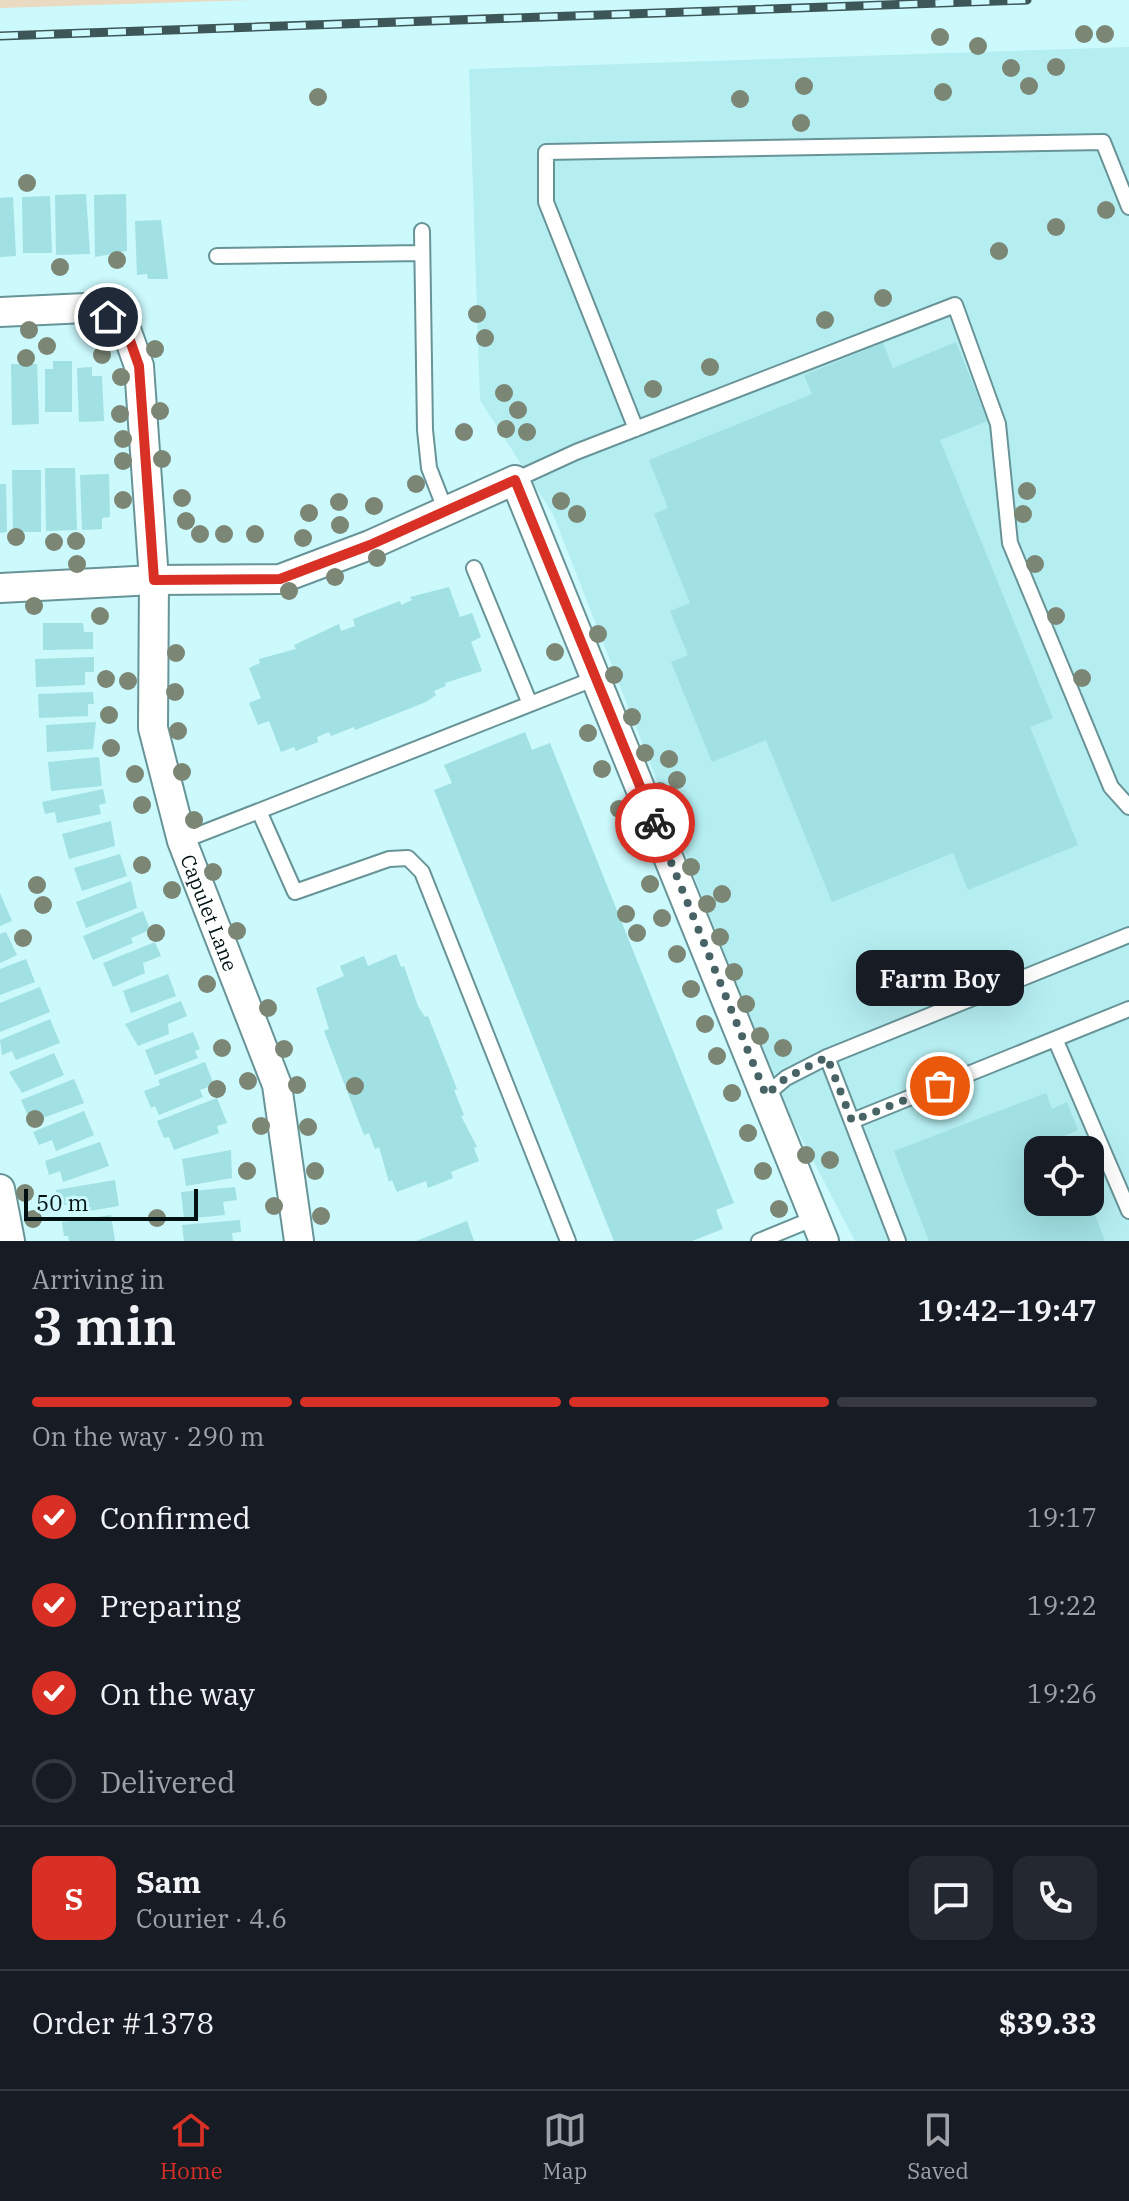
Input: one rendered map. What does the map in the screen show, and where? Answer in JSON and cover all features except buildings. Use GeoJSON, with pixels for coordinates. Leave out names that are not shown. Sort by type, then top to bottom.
{"type":"FeatureCollection","features":[{"type":"Feature","properties":{"kind":"street","name":"Capulet Lane"},"geometry":{"type":"LineString","coordinates":[[0,312],[86,308],[108,317],[127,332],[139,366],[154,580],[153,728],[182,841],[277,1085],[299,1241]]}},
{"type":"Feature","properties":{"kind":"street"},"geometry":{"type":"LineString","coordinates":[[0,588],[154,580],[280,579],[370,545],[515,480],[820,1229]]}},
{"type":"Feature","properties":{"kind":"street"},"geometry":{"type":"LineString","coordinates":[[0,1189],[10,1241]]}},
{"type":"Feature","properties":{"kind":"lane"},"geometry":{"type":"LineString","coordinates":[[636,429],[546,202],[546,152],[1103,142],[1129,207]]}},
{"type":"Feature","properties":{"kind":"lane"},"geometry":{"type":"LineString","coordinates":[[422,231],[425,430],[429,468],[445,509]]}},
{"type":"Feature","properties":{"kind":"lane"},"geometry":{"type":"LineString","coordinates":[[217,256],[422,253]]}},
{"type":"Feature","properties":{"kind":"lane"},"geometry":{"type":"LineString","coordinates":[[515,480],[636,429],[955,305],[998,424],[1010,543],[1111,787],[1129,807]]}},
{"type":"Feature","properties":{"kind":"lane"},"geometry":{"type":"LineString","coordinates":[[474,568],[530,704]]}},
{"type":"Feature","properties":{"kind":"lane"},"geometry":{"type":"LineString","coordinates":[[182,841],[596,678]]}},
{"type":"Feature","properties":{"kind":"lane"},"geometry":{"type":"LineString","coordinates":[[259,811],[295,892],[389,859],[408,858],[422,872],[568,1241]]}},
{"type":"Feature","properties":{"kind":"lane"},"geometry":{"type":"LineString","coordinates":[[766,1095],[786,1078],[827,1057],[1129,935]]}},
{"type":"Feature","properties":{"kind":"lane"},"geometry":{"type":"LineString","coordinates":[[852,1121],[1129,1009]]}},
{"type":"Feature","properties":{"kind":"lane"},"geometry":{"type":"LineString","coordinates":[[1056,1041],[1129,1211]]}},
{"type":"Feature","properties":{"kind":"lane"},"geometry":{"type":"LineString","coordinates":[[827,1057],[898,1241]]}},
{"type":"Feature","properties":{"kind":"lane"},"geometry":{"type":"LineString","coordinates":[[759,1241],[820,1229]]}},
{"type":"Feature","properties":{"kind":"shaded area"},"geometry":{"type":"Polygon","coordinates":[[[0,0],[251,0],[0,8],[0,0]]]}},
{"type":"Feature","properties":{"kind":"shaded area"},"geometry":{"type":"Polygon","coordinates":[[[1129,47],[1129,1241],[855,1241],[781,1099],[553,514],[480,400],[469,69],[1129,47]]]}},
{"type":"Feature","properties":{"kind":"railway"},"geometry":{"type":"LineString","coordinates":[[0,36],[1027,0]]}},
{"type":"Feature","properties":{"kind":"way so far"},"geometry":{"type":"LineString","coordinates":[[655,823],[766,1095],[786,1078],[827,1057],[852,1121],[940,1086]]}},
{"type":"Feature","properties":{"kind":"place","name":"Farm Boy"},"geometry":{"type":"Point","coordinates":[940,1086]}},
{"type":"Feature","properties":{"kind":"route"},"geometry":{"type":"LineString","coordinates":[[108,317],[127,332],[139,366],[154,580],[280,579],[370,545],[515,480],[655,823]]}}]}
